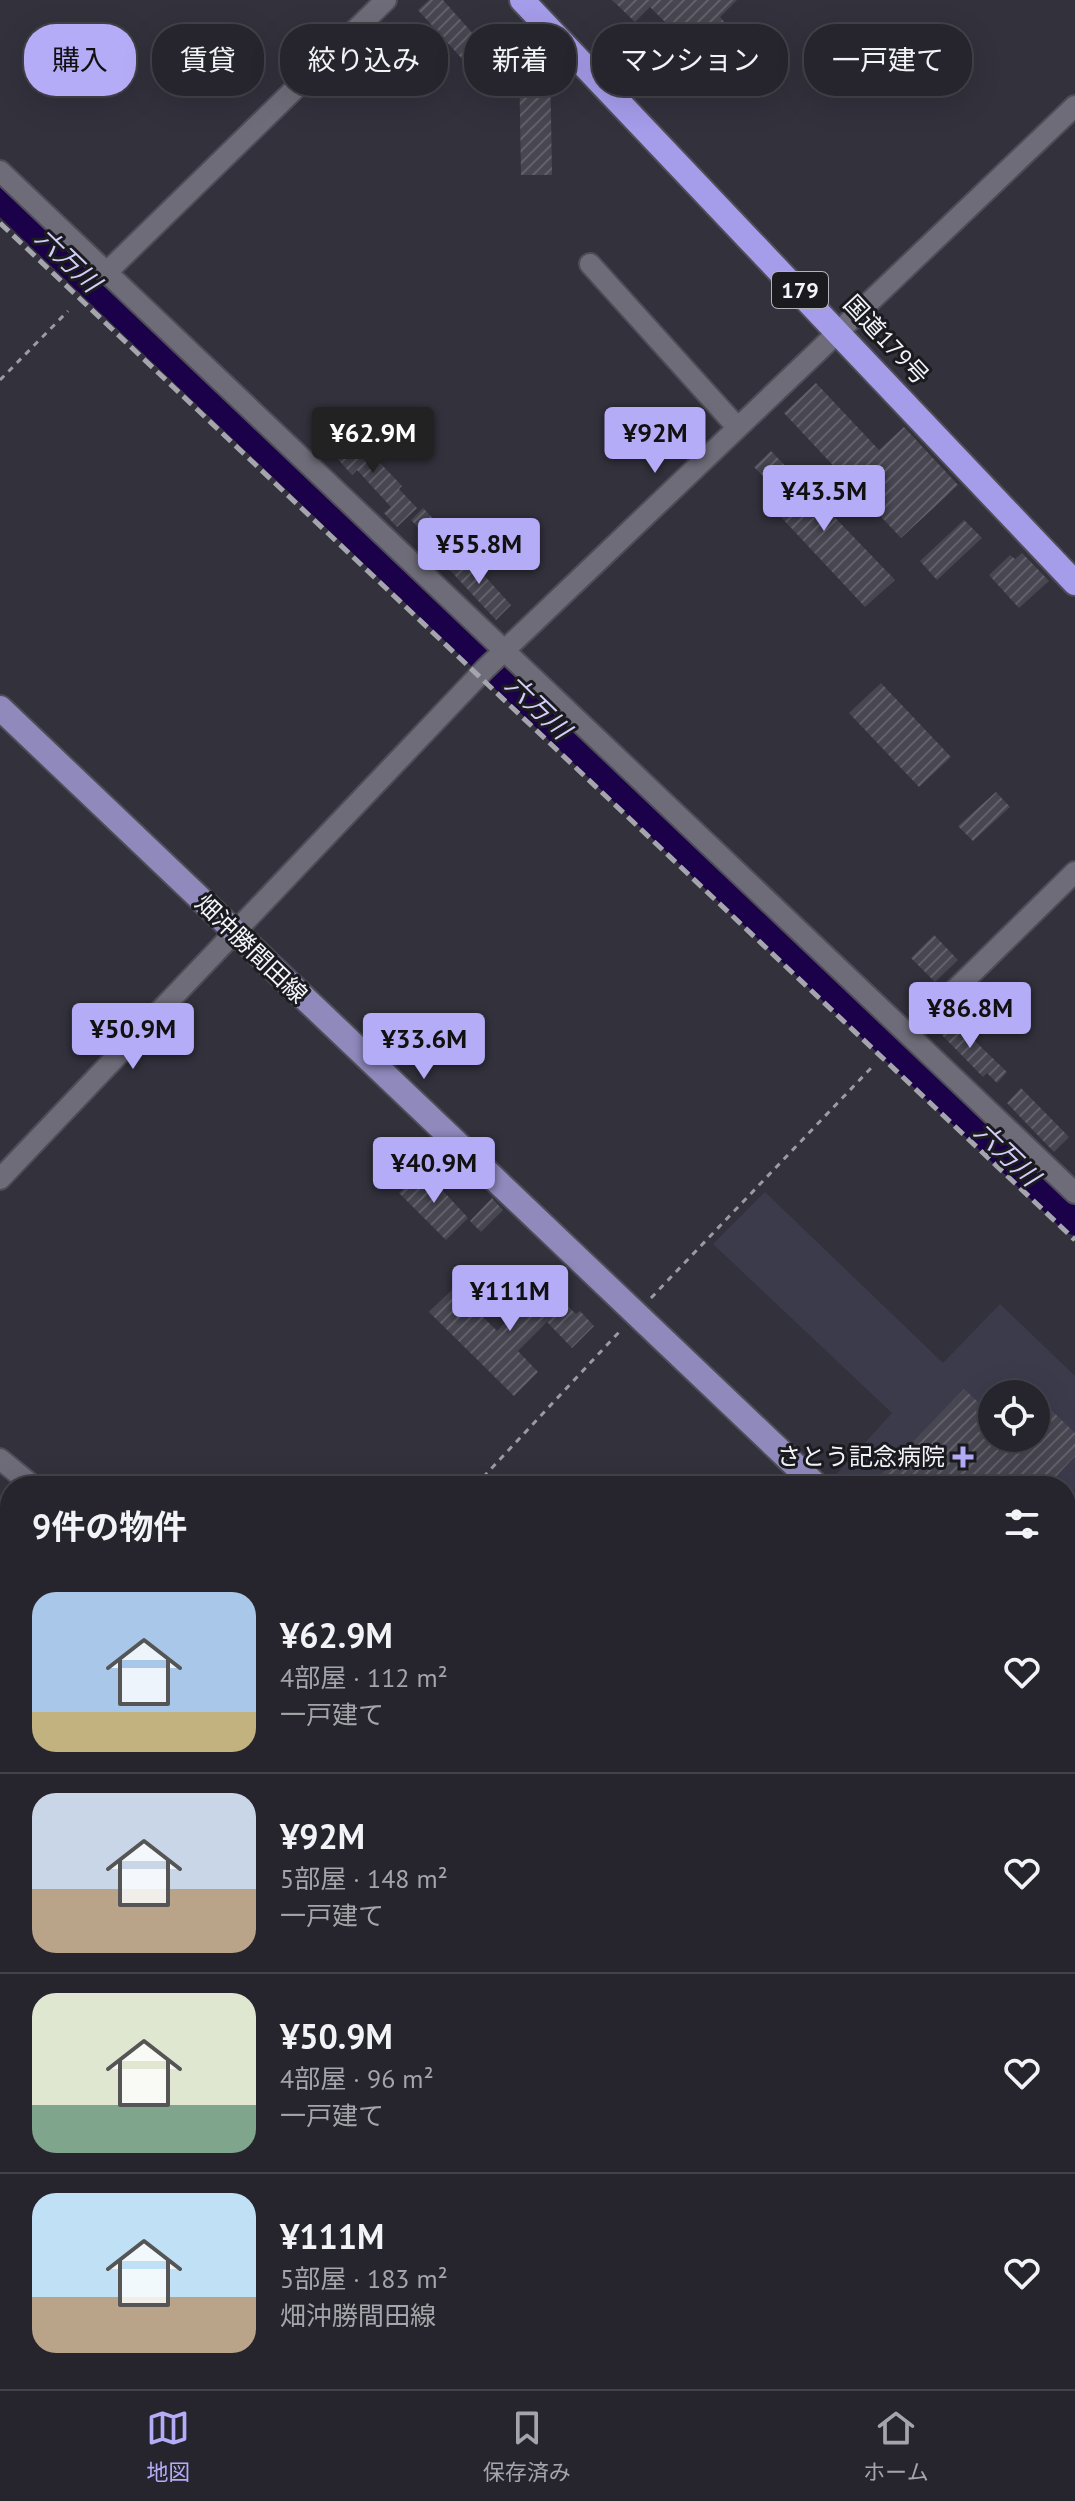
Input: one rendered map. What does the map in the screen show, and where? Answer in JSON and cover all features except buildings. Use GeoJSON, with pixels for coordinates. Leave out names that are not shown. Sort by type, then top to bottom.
{"type":"FeatureCollection","features":[{"type":"Feature","properties":{"kind":"highway","name":"国道179号"},"geometry":{"type":"LineString","coordinates":[[522,0],[838,329],[1075,583]]}},
{"type":"Feature","properties":{"kind":"main road","name":"畑沖勝間田線"},"geometry":{"type":"LineString","coordinates":[[0,708],[806,1476]]}},
{"type":"Feature","properties":{"kind":"street"},"geometry":{"type":"LineString","coordinates":[[106,273],[386,0]]}},
{"type":"Feature","properties":{"kind":"street"},"geometry":{"type":"LineString","coordinates":[[0,1179],[485,669],[1075,106]]}},
{"type":"Feature","properties":{"kind":"street"},"geometry":{"type":"LineString","coordinates":[[0,171],[1075,1193]]}},
{"type":"Feature","properties":{"kind":"street"},"geometry":{"type":"LineString","coordinates":[[590,264],[737,427]]}},
{"type":"Feature","properties":{"kind":"street"},"geometry":{"type":"LineString","coordinates":[[910,1034],[1075,872]]}},
{"type":"Feature","properties":{"kind":"street"},"geometry":{"type":"LineString","coordinates":[[0,1459],[21,1476]]}},
{"type":"Feature","properties":{"kind":"path"},"geometry":{"type":"LineString","coordinates":[[0,380],[68,311]]}},
{"type":"Feature","properties":{"kind":"path"},"geometry":{"type":"LineString","coordinates":[[484,1476],[872,1067]]}},
{"type":"Feature","properties":{"kind":"shaded area","name":"さとう記念病院"},"geometry":{"type":"Polygon","coordinates":[[[765,1192],[943,1363],[1000,1304],[1075,1376],[1075,1476],[835,1476],[892,1413],[713,1244],[765,1192]]]}},
{"type":"Feature","properties":{"kind":"waterway","name":"六万川"},"geometry":{"type":"LineString","coordinates":[[0,195],[1075,1219]]}},
{"type":"Feature","properties":{"kind":"railway"},"geometry":{"type":"LineString","coordinates":[[0,223],[1075,1240]]}},
{"type":"Feature","properties":{"kind":"place","name":"さとう記念病院"},"geometry":{"type":"Point","coordinates":[963,1457]}}]}
